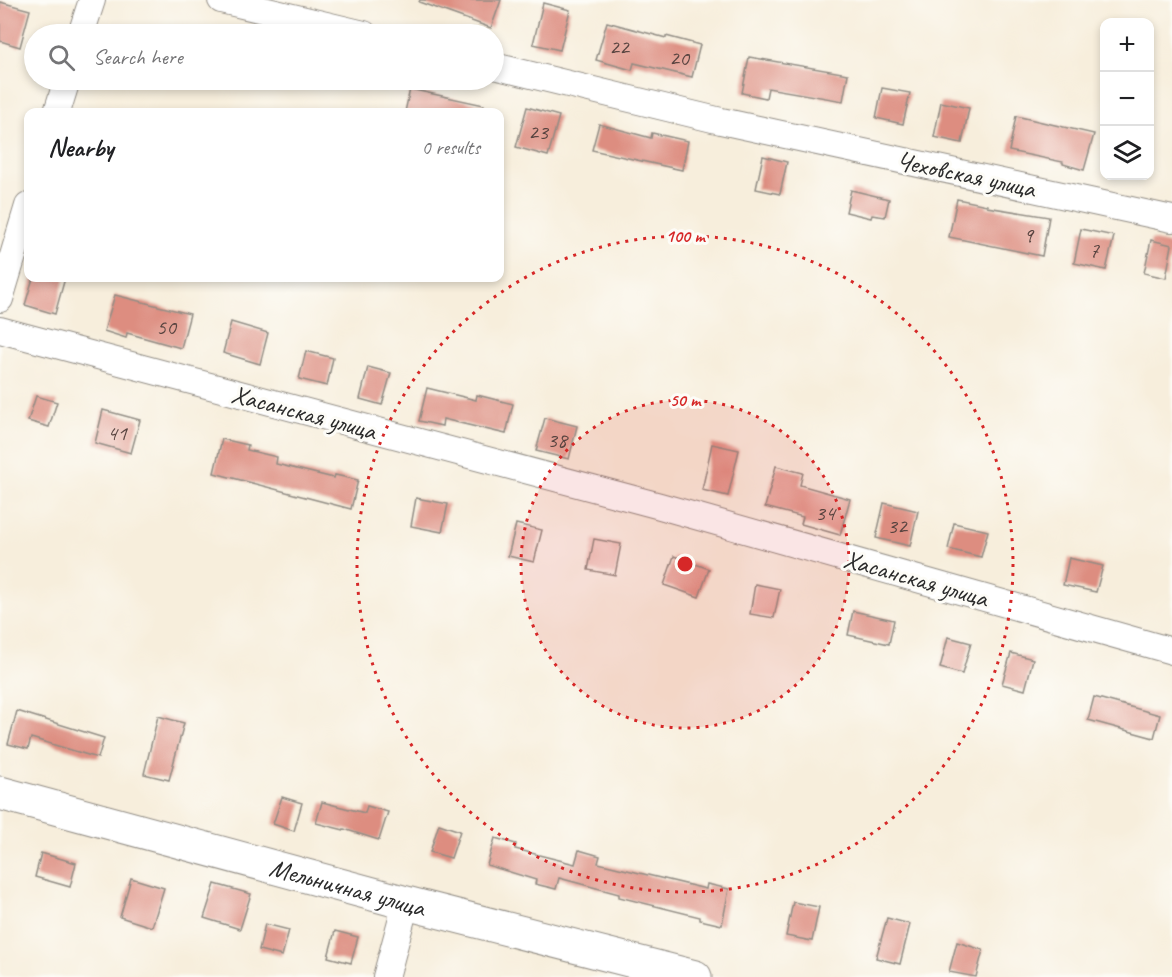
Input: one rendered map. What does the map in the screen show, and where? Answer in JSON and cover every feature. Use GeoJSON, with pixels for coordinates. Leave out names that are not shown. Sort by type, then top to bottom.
{"type":"FeatureCollection","features":[{"type":"Feature","properties":{"kind":"main road","name":"Мельничная улица"},"geometry":{"type":"LineString","coordinates":[[0,793],[406,903],[695,977]]}},
{"type":"Feature","properties":{"kind":"street"},"geometry":{"type":"LineString","coordinates":[[84,24],[92,0]]}},
{"type":"Feature","properties":{"kind":"street"},"geometry":{"type":"LineString","coordinates":[[221,0],[322,24]]}},
{"type":"Feature","properties":{"kind":"street","name":"Чеховская улица"},"geometry":{"type":"LineString","coordinates":[[504,68],[721,121],[1172,219]]}},
{"type":"Feature","properties":{"kind":"street"},"geometry":{"type":"LineString","coordinates":[[58,108],[64,90]]}},
{"type":"Feature","properties":{"kind":"street"},"geometry":{"type":"LineString","coordinates":[[0,299],[24,219]]}},
{"type":"Feature","properties":{"kind":"street","name":"Хасанская улица"},"geometry":{"type":"LineString","coordinates":[[0,330],[660,506],[1172,651]]}},
{"type":"Feature","properties":{"kind":"street"},"geometry":{"type":"LineString","coordinates":[[386,977],[406,903]]}},
{"type":"Feature","properties":{"kind":"building"},"geometry":{"type":"Polygon","coordinates":[[[420,0],[501,0],[492,24],[480,24],[419,2],[420,0]]]}},
{"type":"Feature","properties":{"kind":"building"},"geometry":{"type":"Polygon","coordinates":[[[0,2],[30,10],[26,24],[24,24],[20,47],[0,41],[0,2]]]}},
{"type":"Feature","properties":{"kind":"building"},"geometry":{"type":"Polygon","coordinates":[[[543,3],[570,10],[560,50],[533,44],[543,3]]]}},
{"type":"Feature","properties":{"kind":"building"},"geometry":{"type":"Polygon","coordinates":[[[607,22],[700,45],[692,77],[634,63],[632,70],[596,60],[607,22]]]}},
{"type":"Feature","properties":{"kind":"building"},"geometry":{"type":"Polygon","coordinates":[[[749,57],[848,74],[843,101],[768,88],[766,98],[742,93],[749,57]]]}},
{"type":"Feature","properties":{"kind":"building"},"geometry":{"type":"Polygon","coordinates":[[[882,88],[910,93],[903,124],[876,118],[882,88]]]}},
{"type":"Feature","properties":{"kind":"building"},"geometry":{"type":"Polygon","coordinates":[[[410,90],[484,105],[484,108],[406,108],[410,90]]]}},
{"type":"Feature","properties":{"kind":"building"},"geometry":{"type":"Polygon","coordinates":[[[941,102],[969,108],[962,143],[934,137],[941,102]]]}},
{"type":"Feature","properties":{"kind":"building"},"geometry":{"type":"Polygon","coordinates":[[[527,107],[559,116],[548,156],[516,147],[527,107]]]}},
{"type":"Feature","properties":{"kind":"building"},"geometry":{"type":"Polygon","coordinates":[[[1016,116],[1094,134],[1084,170],[1063,164],[1063,162],[1009,151],[1016,116]]]}},
{"type":"Feature","properties":{"kind":"building"},"geometry":{"type":"Polygon","coordinates":[[[599,124],[651,138],[652,133],[688,141],[682,170],[592,150],[599,124]]]}},
{"type":"Feature","properties":{"kind":"building"},"geometry":{"type":"Polygon","coordinates":[[[763,156],[787,162],[780,194],[756,189],[763,156]]]}},
{"type":"Feature","properties":{"kind":"building"},"geometry":{"type":"Polygon","coordinates":[[[851,190],[889,199],[885,217],[872,215],[871,218],[846,212],[851,190]]]}},
{"type":"Feature","properties":{"kind":"building"},"geometry":{"type":"Polygon","coordinates":[[[957,199],[987,205],[987,207],[1049,217],[1042,256],[949,237],[957,199]]]}},
{"type":"Feature","properties":{"kind":"building"},"geometry":{"type":"Polygon","coordinates":[[[1081,229],[1114,236],[1106,270],[1074,263],[1081,229]]]}},
{"type":"Feature","properties":{"kind":"building"},"geometry":{"type":"Polygon","coordinates":[[[1151,240],[1172,245],[1166,278],[1144,273],[1151,240]]]}},
{"type":"Feature","properties":{"kind":"building"},"geometry":{"type":"Polygon","coordinates":[[[32,282],[64,282],[55,314],[25,305],[32,282]]]}},
{"type":"Feature","properties":{"kind":"building"},"geometry":{"type":"Polygon","coordinates":[[[115,295],[190,314],[181,348],[127,333],[126,338],[104,331],[115,295]]]}},
{"type":"Feature","properties":{"kind":"building"},"geometry":{"type":"Polygon","coordinates":[[[231,322],[268,333],[260,364],[223,353],[231,322]]]}},
{"type":"Feature","properties":{"kind":"building"},"geometry":{"type":"Polygon","coordinates":[[[306,351],[333,358],[327,386],[299,379],[306,351]]]}},
{"type":"Feature","properties":{"kind":"building"},"geometry":{"type":"Polygon","coordinates":[[[368,367],[391,373],[382,405],[360,399],[368,367]]]}},
{"type":"Feature","properties":{"kind":"building"},"geometry":{"type":"Polygon","coordinates":[[[427,388],[476,400],[477,395],[513,404],[506,434],[443,419],[442,426],[419,421],[427,388]]]}},
{"type":"Feature","properties":{"kind":"building"},"geometry":{"type":"Polygon","coordinates":[[[36,396],[57,402],[49,427],[28,421],[36,396]]]}},
{"type":"Feature","properties":{"kind":"building"},"geometry":{"type":"Polygon","coordinates":[[[103,410],[140,420],[131,453],[95,443],[103,410]]]}},
{"type":"Feature","properties":{"kind":"building"},"geometry":{"type":"Polygon","coordinates":[[[545,418],[577,426],[569,459],[536,451],[545,418]]]}},
{"type":"Feature","properties":{"kind":"building"},"geometry":{"type":"Polygon","coordinates":[[[222,439],[248,445],[247,450],[277,457],[276,464],[334,478],[335,475],[358,480],[351,509],[214,473],[222,439]]]}},
{"type":"Feature","properties":{"kind":"building"},"geometry":{"type":"Polygon","coordinates":[[[712,444],[739,450],[728,496],[702,490],[712,444]]]}},
{"type":"Feature","properties":{"kind":"building"},"geometry":{"type":"Polygon","coordinates":[[[776,466],[803,473],[800,485],[850,499],[840,535],[801,524],[803,517],[765,507],[776,466]]]}},
{"type":"Feature","properties":{"kind":"building"},"geometry":{"type":"Polygon","coordinates":[[[416,498],[448,504],[442,532],[411,526],[416,498]]]}},
{"type":"Feature","properties":{"kind":"building"},"geometry":{"type":"Polygon","coordinates":[[[884,503],[918,511],[910,546],[876,538],[884,503]]]}},
{"type":"Feature","properties":{"kind":"building"},"geometry":{"type":"Polygon","coordinates":[[[954,523],[988,531],[981,557],[948,549],[954,523]]]}},
{"type":"Feature","properties":{"kind":"building"},"geometry":{"type":"Polygon","coordinates":[[[516,524],[542,530],[534,562],[508,556],[516,524]]]}},
{"type":"Feature","properties":{"kind":"building"},"geometry":{"type":"Polygon","coordinates":[[[594,539],[621,544],[615,575],[588,570],[594,539]]]}},
{"type":"Feature","properties":{"kind":"building"},"geometry":{"type":"Polygon","coordinates":[[[674,556],[709,569],[699,597],[664,585],[674,556]]]}},
{"type":"Feature","properties":{"kind":"building"},"geometry":{"type":"Polygon","coordinates":[[[1069,558],[1103,566],[1096,592],[1063,585],[1069,558]]]}},
{"type":"Feature","properties":{"kind":"building"},"geometry":{"type":"Polygon","coordinates":[[[755,584],[780,589],[774,618],[750,614],[755,584]]]}},
{"type":"Feature","properties":{"kind":"building"},"geometry":{"type":"Polygon","coordinates":[[[853,611],[894,620],[889,644],[848,635],[853,611]]]}},
{"type":"Feature","properties":{"kind":"building"},"geometry":{"type":"Polygon","coordinates":[[[948,637],[971,643],[962,674],[940,668],[948,637]]]}},
{"type":"Feature","properties":{"kind":"building"},"geometry":{"type":"Polygon","coordinates":[[[1011,653],[1033,659],[1025,690],[1002,684],[1011,653]]]}},
{"type":"Feature","properties":{"kind":"building"},"geometry":{"type":"Polygon","coordinates":[[[1094,697],[1160,715],[1154,738],[1088,720],[1094,697]]]}},
{"type":"Feature","properties":{"kind":"building"},"geometry":{"type":"Polygon","coordinates":[[[17,711],[104,738],[98,758],[31,738],[28,749],[8,744],[17,711]]]}},
{"type":"Feature","properties":{"kind":"building"},"geometry":{"type":"Polygon","coordinates":[[[158,716],[184,723],[169,780],[144,774],[158,716]]]}},
{"type":"Feature","properties":{"kind":"building"},"geometry":{"type":"Polygon","coordinates":[[[282,797],[302,803],[294,831],[273,824],[282,797]]]}},
{"type":"Feature","properties":{"kind":"building"},"geometry":{"type":"Polygon","coordinates":[[[322,802],[365,813],[367,806],[388,812],[379,840],[316,823],[322,802]]]}},
{"type":"Feature","properties":{"kind":"building"},"geometry":{"type":"Polygon","coordinates":[[[439,824],[460,831],[451,858],[430,852],[439,824]]]}},
{"type":"Feature","properties":{"kind":"building"},"geometry":{"type":"Polygon","coordinates":[[[495,838],[516,844],[515,849],[575,864],[579,850],[600,856],[598,863],[706,889],[707,884],[729,889],[722,925],[559,878],[556,889],[535,884],[536,880],[487,865],[495,838]]]}},
{"type":"Feature","properties":{"kind":"building"},"geometry":{"type":"Polygon","coordinates":[[[41,853],[76,863],[70,887],[35,877],[41,853]]]}},
{"type":"Feature","properties":{"kind":"building"},"geometry":{"type":"Polygon","coordinates":[[[131,878],[164,888],[152,927],[120,917],[131,878]]]}},
{"type":"Feature","properties":{"kind":"building"},"geometry":{"type":"Polygon","coordinates":[[[215,884],[251,894],[240,929],[204,918],[215,884]]]}},
{"type":"Feature","properties":{"kind":"building"},"geometry":{"type":"Polygon","coordinates":[[[793,902],[819,907],[812,941],[786,936],[793,902]]]}},
{"type":"Feature","properties":{"kind":"building"},"geometry":{"type":"Polygon","coordinates":[[[887,918],[910,924],[900,964],[876,958],[887,918]]]}},
{"type":"Feature","properties":{"kind":"building"},"geometry":{"type":"Polygon","coordinates":[[[265,924],[289,930],[282,956],[259,950],[265,924]]]}},
{"type":"Feature","properties":{"kind":"building"},"geometry":{"type":"Polygon","coordinates":[[[335,931],[358,937],[351,963],[328,957],[335,931]]]}},
{"type":"Feature","properties":{"kind":"building"},"geometry":{"type":"Polygon","coordinates":[[[957,942],[983,950],[976,977],[949,972],[957,942]]]}}]}
